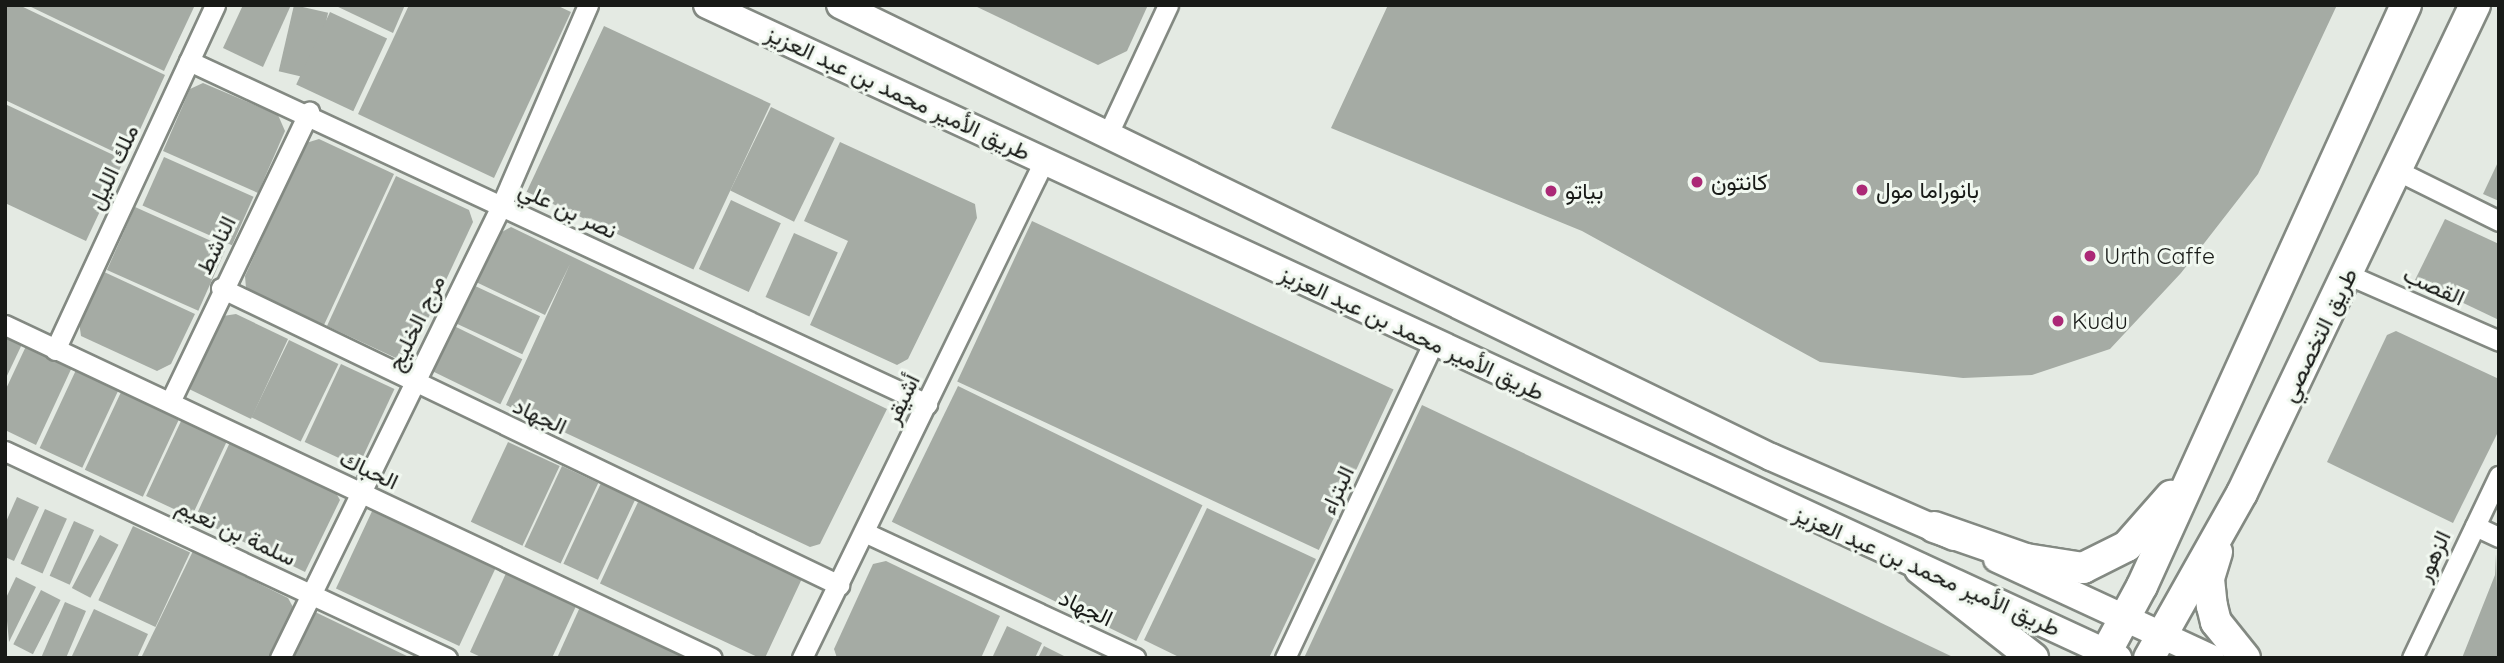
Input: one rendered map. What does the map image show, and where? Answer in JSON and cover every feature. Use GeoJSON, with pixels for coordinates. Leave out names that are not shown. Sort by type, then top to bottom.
{"type":"FeatureCollection","features":[{"type":"Feature","properties":{"kind":"main road","name":"طريق الأمير محمد بن عبد العزيز"},"geometry":{"type":"LineString","coordinates":[[707,5],[2109,656]]}},
{"type":"Feature","properties":{"kind":"main road","name":"طريق الأمير محمد بن عبد العزيز"},"geometry":{"type":"LineString","coordinates":[[840,5],[1363,261],[1934,527],[2122,619],[2154,646],[2211,658]]}},
{"type":"Feature","properties":{"kind":"main road"},"geometry":{"type":"LineString","coordinates":[[2109,656],[2122,619],[2161,545],[2189,475],[2406,5]]}},
{"type":"Feature","properties":{"kind":"main road","name":"طريق التخصصي"},"geometry":{"type":"LineString","coordinates":[[2154,646],[2242,493],[2349,275],[2396,170],[2476,5]]}},
{"type":"Feature","properties":{"kind":"main road"},"geometry":{"type":"LineString","coordinates":[[1345,303],[1363,261]]}},
{"type":"Feature","properties":{"kind":"main road"},"geometry":{"type":"LineString","coordinates":[[1934,527],[2026,559],[2083,568],[2127,546],[2189,475]]}},
{"type":"Feature","properties":{"kind":"main road"},"geometry":{"type":"LineString","coordinates":[[2242,493],[2209,588],[2216,622],[2245,658]]}},
{"type":"Feature","properties":{"kind":"main road"},"geometry":{"type":"LineString","coordinates":[[2161,545],[2152,619],[2161,618],[2194,574]]}},
{"type":"Feature","properties":{"kind":"main road"},"geometry":{"type":"LineString","coordinates":[[1920,569],[2033,658]]}},
{"type":"Feature","properties":{"kind":"street","name":"ملك الليل"},"geometry":{"type":"LineString","coordinates":[[55,350],[215,5]]}},
{"type":"Feature","properties":{"kind":"street","name":"مرج الخليج"},"geometry":{"type":"LineString","coordinates":[[280,658],[501,206],[587,5]]}},
{"type":"Feature","properties":{"kind":"street"},"geometry":{"type":"LineString","coordinates":[[1107,136],[1168,5]]}},
{"type":"Feature","properties":{"kind":"street","name":"نصر بن علي"},"geometry":{"type":"LineString","coordinates":[[189,61],[309,112],[501,206],[927,404]]}},
{"type":"Feature","properties":{"kind":"street","name":"الناشط"},"geometry":{"type":"LineString","coordinates":[[170,402],[221,288],[309,112]]}},
{"type":"Feature","properties":{"kind":"street","name":"أشيقر"},"geometry":{"type":"LineString","coordinates":[[802,658],[1044,161]]}},
{"type":"Feature","properties":{"kind":"street"},"geometry":{"type":"LineString","coordinates":[[2396,170],[2499,221]]}},
{"type":"Feature","properties":{"kind":"street","name":"القصب"},"geometry":{"type":"LineString","coordinates":[[2349,275],[2499,341]]}},
{"type":"Feature","properties":{"kind":"street","name":"الجهاد"},"geometry":{"type":"LineString","coordinates":[[221,288],[414,384],[839,585]]}},
{"type":"Feature","properties":{"kind":"street","name":"الحباك"},"geometry":{"type":"LineString","coordinates":[[5,325],[712,658]]}},
{"type":"Feature","properties":{"kind":"street","name":"البتراء"},"geometry":{"type":"LineString","coordinates":[[1285,658],[1433,344]]}},
{"type":"Feature","properties":{"kind":"street","name":"سلمة بن نعيم"},"geometry":{"type":"LineString","coordinates":[[5,451],[447,658]]}},
{"type":"Feature","properties":{"kind":"street","name":"الزهور"},"geometry":{"type":"LineString","coordinates":[[2412,658],[2499,476]]}},
{"type":"Feature","properties":{"kind":"street"},"geometry":{"type":"LineString","coordinates":[[2475,526],[2499,537]]}},
{"type":"Feature","properties":{"kind":"street","name":"الجهاد"},"geometry":{"type":"LineString","coordinates":[[864,532],[1135,658]]}},
{"type":"Feature","properties":{"kind":"building"},"geometry":{"type":"Polygon","coordinates":[[[5,5],[19,5],[165,75],[127,158],[5,100],[5,5]]]}},
{"type":"Feature","properties":{"kind":"building"},"geometry":{"type":"Polygon","coordinates":[[[27,5],[195,5],[164,71],[27,5]]]}},
{"type":"Feature","properties":{"kind":"building"},"geometry":{"type":"Polygon","coordinates":[[[243,5],[291,5],[263,67],[223,48],[243,5]]]}},
{"type":"Feature","properties":{"kind":"building"},"geometry":{"type":"Polygon","coordinates":[[[294,5],[328,13],[313,79],[279,71],[294,5]]]}},
{"type":"Feature","properties":{"kind":"building"},"geometry":{"type":"Polygon","coordinates":[[[334,5],[405,5],[393,33],[334,5]]]}},
{"type":"Feature","properties":{"kind":"building"},"geometry":{"type":"Polygon","coordinates":[[[409,5],[556,5],[571,12],[494,178],[358,114],[409,5]]]}},
{"type":"Feature","properties":{"kind":"building"},"geometry":{"type":"Polygon","coordinates":[[[973,5],[1148,5],[1127,51],[1098,65],[973,5]]]}},
{"type":"Feature","properties":{"kind":"building","name":"بانوراما مول"},"geometry":{"type":"Polygon","coordinates":[[[1388,5],[2337,5],[2258,174],[2181,273],[2110,349],[2032,375],[1963,378],[1820,362],[1582,231],[1331,128],[1388,5]]]}},
{"type":"Feature","properties":{"kind":"building"},"geometry":{"type":"Polygon","coordinates":[[[330,12],[387,39],[353,111],[296,85],[330,12]]]}},
{"type":"Feature","properties":{"kind":"building"},"geometry":{"type":"Polygon","coordinates":[[[604,26],[771,104],[693,270],[527,192],[604,26]]]}},
{"type":"Feature","properties":{"kind":"building"},"geometry":{"type":"Polygon","coordinates":[[[203,83],[278,115],[285,131],[258,193],[163,151],[190,89],[203,83]]]}},
{"type":"Feature","properties":{"kind":"building"},"geometry":{"type":"Polygon","coordinates":[[[5,104],[124,160],[86,241],[5,203],[5,104]]]}},
{"type":"Feature","properties":{"kind":"building"},"geometry":{"type":"Polygon","coordinates":[[[771,107],[835,138],[794,222],[730,191],[771,107]]]}},
{"type":"Feature","properties":{"kind":"building"},"geometry":{"type":"Polygon","coordinates":[[[319,139],[394,174],[324,325],[246,288],[245,276],[306,143],[319,139]]]}},
{"type":"Feature","properties":{"kind":"building"},"geometry":{"type":"Polygon","coordinates":[[[840,142],[975,204],[977,218],[908,359],[897,365],[810,325],[848,241],[804,221],[840,142]]]}},
{"type":"Feature","properties":{"kind":"building"},"geometry":{"type":"Polygon","coordinates":[[[164,157],[254,197],[232,245],[142,205],[164,157]]]}},
{"type":"Feature","properties":{"kind":"building"},"geometry":{"type":"Polygon","coordinates":[[[2499,160],[2499,201],[2483,194],[2499,160]]]}},
{"type":"Feature","properties":{"kind":"building"},"geometry":{"type":"Polygon","coordinates":[[[396,176],[469,210],[473,222],[412,353],[398,359],[327,326],[396,176]]]}},
{"type":"Feature","properties":{"kind":"building"},"geometry":{"type":"Polygon","coordinates":[[[731,200],[781,223],[749,292],[699,269],[731,200]]]}},
{"type":"Feature","properties":{"kind":"building"},"geometry":{"type":"Polygon","coordinates":[[[135,207],[226,248],[198,311],[107,270],[135,207]]]}},
{"type":"Feature","properties":{"kind":"building"},"geometry":{"type":"Polygon","coordinates":[[[2445,219],[2499,244],[2499,320],[2415,280],[2445,219]]]}},
{"type":"Feature","properties":{"kind":"building"},"geometry":{"type":"Polygon","coordinates":[[[1032,221],[1394,390],[1319,550],[957,381],[1032,221]]]}},
{"type":"Feature","properties":{"kind":"building"},"geometry":{"type":"Polygon","coordinates":[[[511,227],[887,409],[820,544],[810,547],[506,405],[570,264],[545,315],[476,282],[500,233],[511,227]]]}},
{"type":"Feature","properties":{"kind":"building"},"geometry":{"type":"Polygon","coordinates":[[[794,233],[838,253],[809,316],[766,297],[794,233]]]}},
{"type":"Feature","properties":{"kind":"building"},"geometry":{"type":"Polygon","coordinates":[[[102,271],[195,314],[171,364],[157,371],[81,336],[79,322],[102,271]]]}},
{"type":"Feature","properties":{"kind":"building"},"geometry":{"type":"Polygon","coordinates":[[[473,285],[540,316],[522,354],[455,323],[473,285]]]}},
{"type":"Feature","properties":{"kind":"building"},"geometry":{"type":"Polygon","coordinates":[[[236,314],[288,339],[251,419],[189,389],[223,316],[236,314]]]}},
{"type":"Feature","properties":{"kind":"building"},"geometry":{"type":"Polygon","coordinates":[[[454,326],[522,359],[500,404],[432,371],[454,326]]]}},
{"type":"Feature","properties":{"kind":"building"},"geometry":{"type":"Polygon","coordinates":[[[5,331],[24,340],[5,380],[5,331]]]}},
{"type":"Feature","properties":{"kind":"building"},"geometry":{"type":"Polygon","coordinates":[[[2396,331],[2499,379],[2499,430],[2453,523],[2327,462],[2387,335],[2396,331]]]}},
{"type":"Feature","properties":{"kind":"building"},"geometry":{"type":"Polygon","coordinates":[[[289,340],[338,364],[301,441],[251,417],[289,340]]]}},
{"type":"Feature","properties":{"kind":"building"},"geometry":{"type":"Polygon","coordinates":[[[27,344],[73,365],[36,445],[5,430],[5,391],[27,344]]]}},
{"type":"Feature","properties":{"kind":"building"},"geometry":{"type":"Polygon","coordinates":[[[341,364],[394,389],[358,467],[305,442],[341,364]]]}},
{"type":"Feature","properties":{"kind":"building"},"geometry":{"type":"Polygon","coordinates":[[[76,370],[119,390],[82,468],[40,448],[76,370]]]}},
{"type":"Feature","properties":{"kind":"building"},"geometry":{"type":"Polygon","coordinates":[[[958,386],[1202,505],[1136,641],[892,522],[958,386]]]}},
{"type":"Feature","properties":{"kind":"building"},"geometry":{"type":"Polygon","coordinates":[[[122,390],[180,417],[143,497],[85,470],[122,390]]]}},
{"type":"Feature","properties":{"kind":"building"},"geometry":{"type":"Polygon","coordinates":[[[1422,405],[1955,658],[1304,658],[1422,405]]]}},
{"type":"Feature","properties":{"kind":"building"},"geometry":{"type":"Polygon","coordinates":[[[182,419],[227,440],[191,517],[146,496],[182,419]]]}},
{"type":"Feature","properties":{"kind":"building"},"geometry":{"type":"Polygon","coordinates":[[[231,440],[335,491],[340,500],[305,572],[195,518],[231,440]]]}},
{"type":"Feature","properties":{"kind":"building"},"geometry":{"type":"Polygon","coordinates":[[[508,442],[560,466],[522,546],[471,522],[508,442]]]}},
{"type":"Feature","properties":{"kind":"building"},"geometry":{"type":"Polygon","coordinates":[[[562,466],[598,483],[561,564],[524,547],[562,466]]]}},
{"type":"Feature","properties":{"kind":"building"},"geometry":{"type":"Polygon","coordinates":[[[601,483],[635,499],[598,580],[563,564],[601,483]]]}},
{"type":"Feature","properties":{"kind":"building"},"geometry":{"type":"Polygon","coordinates":[[[17,497],[39,507],[14,561],[5,557],[5,524],[17,497]]]}},
{"type":"Feature","properties":{"kind":"building"},"geometry":{"type":"Polygon","coordinates":[[[638,502],[802,578],[765,658],[760,658],[600,584],[638,502]]]}},
{"type":"Feature","properties":{"kind":"building"},"geometry":{"type":"Polygon","coordinates":[[[374,507],[497,564],[459,646],[336,589],[374,507]]]}},
{"type":"Feature","properties":{"kind":"building"},"geometry":{"type":"Polygon","coordinates":[[[1207,508],[1316,559],[1269,658],[1181,658],[1144,640],[1207,508]]]}},
{"type":"Feature","properties":{"kind":"building"},"geometry":{"type":"Polygon","coordinates":[[[45,509],[67,519],[43,574],[21,564],[45,509]]]}},
{"type":"Feature","properties":{"kind":"building"},"geometry":{"type":"Polygon","coordinates":[[[74,521],[94,530],[70,585],[50,576],[74,521]]]}},
{"type":"Feature","properties":{"kind":"building"},"geometry":{"type":"Polygon","coordinates":[[[133,526],[190,553],[155,627],[98,600],[133,526]]]}},
{"type":"Feature","properties":{"kind":"building"},"geometry":{"type":"Polygon","coordinates":[[[100,535],[119,545],[90,598],[72,588],[100,535]]]}},
{"type":"Feature","properties":{"kind":"building"},"geometry":{"type":"Polygon","coordinates":[[[193,551],[288,598],[293,607],[269,658],[141,658],[193,551]]]}},
{"type":"Feature","properties":{"kind":"building"},"geometry":{"type":"Polygon","coordinates":[[[2496,554],[2499,658],[2462,658],[2495,575],[2496,554]]]}},
{"type":"Feature","properties":{"kind":"building"},"geometry":{"type":"Polygon","coordinates":[[[886,561],[1000,616],[981,658],[837,658],[834,649],[873,564],[886,561]]]}},
{"type":"Feature","properties":{"kind":"building"},"geometry":{"type":"Polygon","coordinates":[[[507,571],[577,604],[552,658],[483,658],[470,652],[507,571]]]}},
{"type":"Feature","properties":{"kind":"building"},"geometry":{"type":"Polygon","coordinates":[[[16,577],[36,587],[9,642],[5,600],[16,577]]]}},
{"type":"Feature","properties":{"kind":"building"},"geometry":{"type":"Polygon","coordinates":[[[41,590],[61,600],[33,654],[13,644],[41,590]]]}},
{"type":"Feature","properties":{"kind":"building"},"geometry":{"type":"Polygon","coordinates":[[[65,602],[86,611],[66,658],[41,658],[65,602]]]}},
{"type":"Feature","properties":{"kind":"building"},"geometry":{"type":"Polygon","coordinates":[[[580,607],[689,658],[557,658],[580,607]]]}},
{"type":"Feature","properties":{"kind":"building"},"geometry":{"type":"Polygon","coordinates":[[[94,609],[148,634],[137,658],[71,658],[94,609]]]}},
{"type":"Feature","properties":{"kind":"building"},"geometry":{"type":"Polygon","coordinates":[[[313,611],[411,658],[291,658],[313,611]]]}},
{"type":"Feature","properties":{"kind":"building"},"geometry":{"type":"Polygon","coordinates":[[[1007,626],[1042,643],[1035,658],[992,658],[1007,626]]]}},
{"type":"Feature","properties":{"kind":"building"},"geometry":{"type":"Polygon","coordinates":[[[1044,646],[1068,658],[1038,658],[1044,646]]]}},
{"type":"Feature","properties":{"kind":"place","name":"كانتون"},"geometry":{"type":"Point","coordinates":[1697,182]}},
{"type":"Feature","properties":{"kind":"place","name":"بانوراما مول"},"geometry":{"type":"Point","coordinates":[1862,190]}},
{"type":"Feature","properties":{"kind":"place","name":"بياتو"},"geometry":{"type":"Point","coordinates":[1551,191]}},
{"type":"Feature","properties":{"kind":"place","name":"Urth Caffe"},"geometry":{"type":"Point","coordinates":[2090,256]}},
{"type":"Feature","properties":{"kind":"place","name":"Kudu"},"geometry":{"type":"Point","coordinates":[2058,321]}}]}
